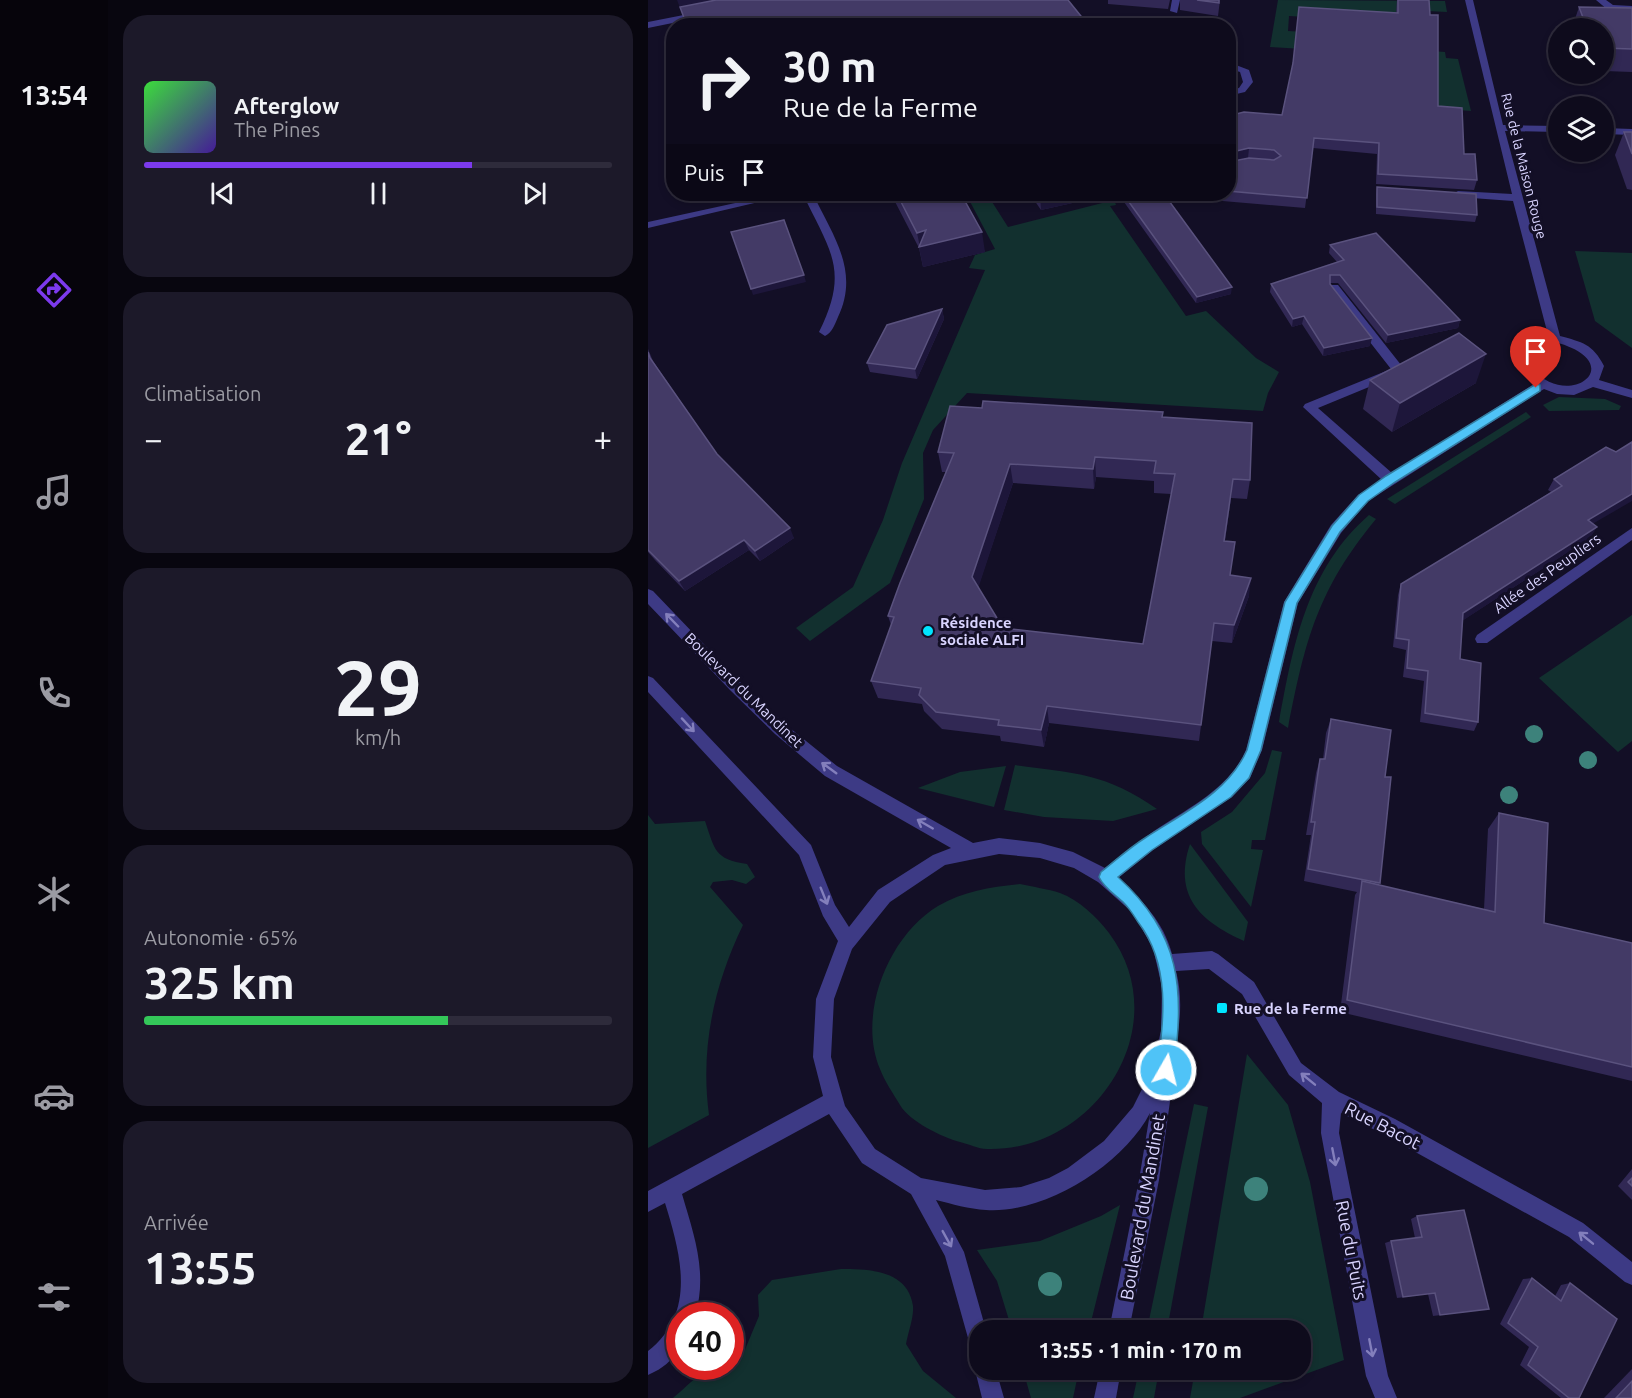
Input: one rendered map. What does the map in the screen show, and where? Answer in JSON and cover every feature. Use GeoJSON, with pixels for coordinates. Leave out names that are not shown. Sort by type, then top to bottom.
{"type":"FeatureCollection","features":[{"type":"Feature","properties":{"kind":"street"},"geometry":{"type":"LineString","coordinates":[[1174,10],[1176,0]]}},
{"type":"Feature","properties":{"kind":"street","name":"Rue de la Maison Rouge"},"geometry":{"type":"LineString","coordinates":[[1469,0],[1499,128],[1555,338]]}},
{"type":"Feature","properties":{"kind":"street"},"geometry":{"type":"LineString","coordinates":[[1600,0],[1611,8],[1632,9]]}},
{"type":"Feature","properties":{"kind":"street"},"geometry":{"type":"LineString","coordinates":[[686,18],[713,13]]}},
{"type":"Feature","properties":{"kind":"street"},"geometry":{"type":"LineString","coordinates":[[648,25],[666,22]]}},
{"type":"Feature","properties":{"kind":"street"},"geometry":{"type":"LineString","coordinates":[[1236,68],[1244,70],[1248,82],[1242,90],[1236,91]]}},
{"type":"Feature","properties":{"kind":"street"},"geometry":{"type":"LineString","coordinates":[[1499,128],[1548,129]]}},
{"type":"Feature","properties":{"kind":"street"},"geometry":{"type":"LineString","coordinates":[[1614,131],[1632,132]]}},
{"type":"Feature","properties":{"kind":"street"},"geometry":{"type":"LineString","coordinates":[[1446,193],[1517,198]]}},
{"type":"Feature","properties":{"kind":"street"},"geometry":{"type":"LineString","coordinates":[[648,225],[756,201]]}},
{"type":"Feature","properties":{"kind":"street"},"geometry":{"type":"LineString","coordinates":[[811,201],[838,262],[842,282],[837,307],[825,332]]}},
{"type":"Feature","properties":{"kind":"street"},"geometry":{"type":"LineString","coordinates":[[1334,288],[1400,370],[1309,407],[1390,479]]}},
{"type":"Feature","properties":{"kind":"street"},"geometry":{"type":"LineString","coordinates":[[1555,338],[1581,345],[1598,359],[1600,376],[1594,383],[1571,390],[1543,384],[1526,370],[1523,355],[1534,342],[1555,338]]}},
{"type":"Feature","properties":{"kind":"street"},"geometry":{"type":"LineString","coordinates":[[1594,383],[1632,394]]}},
{"type":"Feature","properties":{"kind":"street"},"geometry":{"type":"LineString","coordinates":[[1106,877],[1147,845],[1226,792],[1244,773],[1254,750],[1291,602],[1336,529],[1364,498],[1390,479],[1543,384]]}},
{"type":"Feature","properties":{"kind":"street","name":"Allée des Peupliers"},"geometry":{"type":"LineString","coordinates":[[1482,639],[1632,533]]}},
{"type":"Feature","properties":{"kind":"street","name":"Boulevard du Mandinet"},"geometry":{"type":"LineString","coordinates":[[648,595],[735,686],[780,729],[831,771],[970,850]]}},
{"type":"Feature","properties":{"kind":"street"},"geometry":{"type":"LineString","coordinates":[[648,682],[805,850],[829,910],[847,940]]}},
{"type":"Feature","properties":{"kind":"street"},"geometry":{"type":"LineString","coordinates":[[999,846],[1046,851],[1082,863],[1106,877],[1130,898],[1149,924],[1165,963],[1171,987],[1172,1017],[1169,1047],[1159,1081],[1142,1112],[1120,1141],[1092,1166],[1068,1179],[1025,1196],[988,1200],[952,1198],[918,1188],[890,1172],[867,1153],[847,1129],[833,1101],[823,1068],[820,1036],[826,991],[832,970],[847,940],[866,914],[905,880],[941,859],[970,850],[999,846]]}},
{"type":"Feature","properties":{"kind":"street","name":"Rue Bacot"},"geometry":{"type":"LineString","coordinates":[[1165,963],[1212,960],[1248,988],[1295,1069],[1332,1099],[1388,1126],[1576,1230],[1632,1275]]}},
{"type":"Feature","properties":{"kind":"street","name":"Boulevard du Mandinet"},"geometry":{"type":"LineString","coordinates":[[1121,1320],[1149,1180],[1169,1047]]}},
{"type":"Feature","properties":{"kind":"street","name":"Rue du Puits"},"geometry":{"type":"LineString","coordinates":[[1332,1099],[1330,1133],[1377,1376],[1386,1398]]}},
{"type":"Feature","properties":{"kind":"street"},"geometry":{"type":"LineString","coordinates":[[648,1202],[833,1101]]}},
{"type":"Feature","properties":{"kind":"street"},"geometry":{"type":"LineString","coordinates":[[918,1188],[954,1252],[973,1320]]}},
{"type":"Feature","properties":{"kind":"street"},"geometry":{"type":"LineString","coordinates":[[671,1189],[690,1259],[692,1284],[688,1302]]}},
{"type":"Feature","properties":{"kind":"street"},"geometry":{"type":"LineString","coordinates":[[648,1364],[666,1347]]}},
{"type":"Feature","properties":{"kind":"street"},"geometry":{"type":"LineString","coordinates":[[988,1380],[993,1398]]}},
{"type":"Feature","properties":{"kind":"street"},"geometry":{"type":"LineString","coordinates":[[1105,1398],[1109,1380]]}},
{"type":"Feature","properties":{"kind":"green space"},"geometry":{"type":"Polygon","coordinates":[[[1278,0],[1445,1],[1447,12],[1427,11],[1396,23],[1393,48],[1445,52],[1446,58],[1458,59],[1471,111],[1369,103],[1369,53],[1270,47],[1278,0]],[[1289,16],[1288,31],[1323,33],[1323,18],[1289,16]]]}},
{"type":"Feature","properties":{"kind":"green space"},"geometry":{"type":"Polygon","coordinates":[[[970,201],[991,201],[1008,227],[1114,201],[1116,205],[1110,206],[1186,316],[1206,311],[1256,358],[1279,372],[1268,393],[1263,411],[967,393],[933,430],[923,453],[924,499],[890,583],[810,641],[796,628],[853,587],[883,520],[902,463],[985,270],[969,268],[975,255],[995,249],[970,201]]]}},
{"type":"Feature","properties":{"kind":"green space"},"geometry":{"type":"Polygon","coordinates":[[[1575,251],[1632,253],[1632,348],[1595,321],[1575,251]]]}},
{"type":"Feature","properties":{"kind":"green space"},"geometry":{"type":"Polygon","coordinates":[[[1559,397],[1605,399],[1621,406],[1619,410],[1549,411],[1543,405],[1559,397]]]}},
{"type":"Feature","properties":{"kind":"green space"},"geometry":{"type":"Polygon","coordinates":[[[1526,412],[1531,417],[1395,504],[1387,499],[1526,412]]]}},
{"type":"Feature","properties":{"kind":"green space"},"geometry":{"type":"Polygon","coordinates":[[[1369,515],[1376,519],[1340,569],[1317,617],[1301,668],[1288,728],[1279,722],[1290,665],[1306,610],[1331,559],[1348,536],[1369,515]]]}},
{"type":"Feature","properties":{"kind":"green space"},"geometry":{"type":"Polygon","coordinates":[[[1632,615],[1632,741],[1618,752],[1539,678],[1632,615]]]}},
{"type":"Feature","properties":{"kind":"green space"},"geometry":{"type":"Polygon","coordinates":[[[1272,750],[1282,752],[1265,840],[1252,840],[1251,849],[1263,850],[1251,907],[1202,844],[1201,832],[1232,812],[1265,773],[1272,750]]]}},
{"type":"Feature","properties":{"kind":"green space"},"geometry":{"type":"Polygon","coordinates":[[[1015,765],[1089,776],[1122,788],[1157,809],[1113,821],[1044,817],[1004,810],[1015,765]]]}},
{"type":"Feature","properties":{"kind":"green space"},"geometry":{"type":"Polygon","coordinates":[[[1006,766],[994,807],[918,788],[960,772],[1006,766]]]}},
{"type":"Feature","properties":{"kind":"green space"},"geometry":{"type":"Polygon","coordinates":[[[648,815],[655,824],[705,821],[717,852],[728,859],[747,864],[755,877],[746,884],[732,880],[713,882],[710,887],[743,925],[724,971],[712,1017],[706,1065],[709,1115],[648,1148],[648,815]]]}},
{"type":"Feature","properties":{"kind":"green space"},"geometry":{"type":"Polygon","coordinates":[[[1190,844],[1248,922],[1244,941],[1214,925],[1194,904],[1185,878],[1190,844]]]}},
{"type":"Feature","properties":{"kind":"green space"},"geometry":{"type":"Polygon","coordinates":[[[1020,884],[1051,890],[1067,896],[1087,910],[1109,933],[1128,969],[1134,1006],[1129,1043],[1115,1077],[1092,1106],[1062,1129],[1026,1144],[984,1149],[936,1133],[911,1117],[900,1105],[882,1074],[874,1048],[872,1025],[875,1002],[882,978],[892,957],[920,919],[938,906],[968,893],[1020,884]]]}},
{"type":"Feature","properties":{"kind":"green space"},"geometry":{"type":"Polygon","coordinates":[[[1247,1054],[1288,1105],[1310,1182],[1344,1360],[1311,1372],[1311,1320],[1203,1320],[1247,1054]]]}},
{"type":"Feature","properties":{"kind":"green space"},"geometry":{"type":"Polygon","coordinates":[[[1194,1104],[1208,1107],[1169,1320],[1149,1320],[1194,1104]]]}},
{"type":"Feature","properties":{"kind":"green space"},"geometry":{"type":"Polygon","coordinates":[[[1120,1205],[1091,1320],[1009,1320],[997,1281],[977,1250],[1040,1241],[1101,1216],[1120,1205]]]}},
{"type":"Feature","properties":{"kind":"green space"},"geometry":{"type":"Polygon","coordinates":[[[841,1269],[875,1271],[895,1278],[910,1294],[913,1306],[906,1344],[923,1371],[956,1398],[673,1398],[694,1380],[744,1380],[744,1352],[759,1316],[758,1295],[772,1280],[841,1269]]]}},
{"type":"Feature","properties":{"kind":"green space"},"geometry":{"type":"Polygon","coordinates":[[[1026,1380],[1077,1380],[1073,1398],[1031,1398],[1026,1380]]]}},
{"type":"Feature","properties":{"kind":"green space"},"geometry":{"type":"Polygon","coordinates":[[[1137,1380],[1157,1380],[1154,1398],[1133,1398],[1137,1380]]]}},
{"type":"Feature","properties":{"kind":"green space"},"geometry":{"type":"Polygon","coordinates":[[[1193,1380],[1289,1380],[1240,1398],[1190,1398],[1193,1380]]]}},
{"type":"Feature","properties":{"kind":"building"},"geometry":{"type":"Polygon","coordinates":[[[716,0],[1068,0],[1083,18],[684,18],[680,7],[716,0]]]}},
{"type":"Feature","properties":{"kind":"building"},"geometry":{"type":"Polygon","coordinates":[[[1197,0],[1219,0],[1219,3],[1197,0]]]}},
{"type":"Feature","properties":{"kind":"building"},"geometry":{"type":"Polygon","coordinates":[[[1398,0],[1429,0],[1430,15],[1438,15],[1438,106],[1462,108],[1464,154],[1475,154],[1477,180],[1378,174],[1379,143],[1314,138],[1307,198],[1236,192],[1236,160],[1249,158],[1274,160],[1281,156],[1274,150],[1249,148],[1236,151],[1236,114],[1244,112],[1282,115],[1293,63],[1299,7],[1398,13],[1398,0]]]}},
{"type":"Feature","properties":{"kind":"building"},"geometry":{"type":"Polygon","coordinates":[[[1579,7],[1632,8],[1632,49],[1614,48],[1614,18],[1583,18],[1579,7]]]}},
{"type":"Feature","properties":{"kind":"building"},"geometry":{"type":"Polygon","coordinates":[[[1624,132],[1632,132],[1632,154],[1624,132]]]}},
{"type":"Feature","properties":{"kind":"building"},"geometry":{"type":"Polygon","coordinates":[[[1377,187],[1476,194],[1477,215],[1377,207],[1377,187]]]}},
{"type":"Feature","properties":{"kind":"building"},"geometry":{"type":"Polygon","coordinates":[[[901,201],[965,201],[982,232],[919,247],[926,230],[917,233],[901,201]]]}},
{"type":"Feature","properties":{"kind":"building"},"geometry":{"type":"Polygon","coordinates":[[[1128,201],[1169,201],[1232,287],[1197,297],[1128,201]]]}},
{"type":"Feature","properties":{"kind":"building"},"geometry":{"type":"Polygon","coordinates":[[[784,220],[804,275],[751,289],[731,232],[784,220]]]}},
{"type":"Feature","properties":{"kind":"building"},"geometry":{"type":"Polygon","coordinates":[[[1376,233],[1460,320],[1388,335],[1340,275],[1330,275],[1330,284],[1372,338],[1324,348],[1304,316],[1293,319],[1271,284],[1344,260],[1330,245],[1376,233]]]}},
{"type":"Feature","properties":{"kind":"building"},"geometry":{"type":"Polygon","coordinates":[[[942,309],[915,369],[867,363],[887,325],[942,309]]]}},
{"type":"Feature","properties":{"kind":"building"},"geometry":{"type":"Polygon","coordinates":[[[1459,333],[1486,354],[1400,403],[1370,380],[1459,333]]]}},
{"type":"Feature","properties":{"kind":"building"},"geometry":{"type":"Polygon","coordinates":[[[648,352],[717,454],[790,528],[755,551],[744,540],[679,581],[648,550],[648,352]]]}},
{"type":"Feature","properties":{"kind":"building"},"geometry":{"type":"Polygon","coordinates":[[[983,401],[1163,412],[1162,417],[1252,423],[1250,480],[1233,479],[1224,541],[1235,542],[1230,575],[1251,578],[1234,625],[1214,623],[1201,725],[1047,706],[1041,730],[998,725],[999,720],[936,712],[919,695],[921,688],[871,681],[894,617],[888,616],[900,583],[954,453],[938,452],[950,406],[982,408],[983,401]],[[1095,457],[1093,469],[1010,464],[972,577],[1003,628],[1143,644],[1175,474],[1154,473],[1156,461],[1095,457]]]}},
{"type":"Feature","properties":{"kind":"building"},"geometry":{"type":"Polygon","coordinates":[[[1632,442],[1632,494],[1588,520],[1597,527],[1463,613],[1460,659],[1481,663],[1478,722],[1425,713],[1428,671],[1407,668],[1409,640],[1396,638],[1401,584],[1562,486],[1554,479],[1606,447],[1616,452],[1632,442]]]}},
{"type":"Feature","properties":{"kind":"building"},"geometry":{"type":"Polygon","coordinates":[[[1331,719],[1391,730],[1385,777],[1391,777],[1380,883],[1308,869],[1315,822],[1311,822],[1320,759],[1325,759],[1331,719]]]}},
{"type":"Feature","properties":{"kind":"building"},"geometry":{"type":"Polygon","coordinates":[[[1499,813],[1548,823],[1544,923],[1632,943],[1632,1067],[1347,1000],[1362,881],[1495,912],[1499,813]]]}},
{"type":"Feature","properties":{"kind":"building"},"geometry":{"type":"Polygon","coordinates":[[[1464,1210],[1489,1309],[1440,1315],[1435,1293],[1403,1297],[1391,1241],[1422,1237],[1417,1216],[1464,1210]]]}},
{"type":"Feature","properties":{"kind":"building"},"geometry":{"type":"Polygon","coordinates":[[[1532,1278],[1561,1301],[1570,1283],[1617,1319],[1579,1398],[1569,1398],[1528,1365],[1538,1347],[1508,1323],[1532,1278]]]}},
{"type":"Feature","properties":{"kind":"building"},"geometry":{"type":"Polygon","coordinates":[[[1632,1381],[1632,1398],[1616,1398],[1632,1381]]]}},
{"type":"Feature","properties":{"kind":"place","name":"Résidence sociale ALFI"},"geometry":{"type":"Point","coordinates":[928,631]}},
{"type":"Feature","properties":{"kind":"place","name":"Rue de la Ferme"},"geometry":{"type":"Point","coordinates":[1222,1008]}},
{"type":"Feature","properties":{"kind":"route"},"geometry":{"type":"LineString","coordinates":[[1166,1070],[1172,1017],[1171,987],[1163,954],[1149,924],[1130,898],[1106,877],[1147,845],[1226,792],[1244,773],[1254,750],[1291,602],[1302,580],[1336,529],[1364,498],[1390,479],[1536,388]]}}]}
